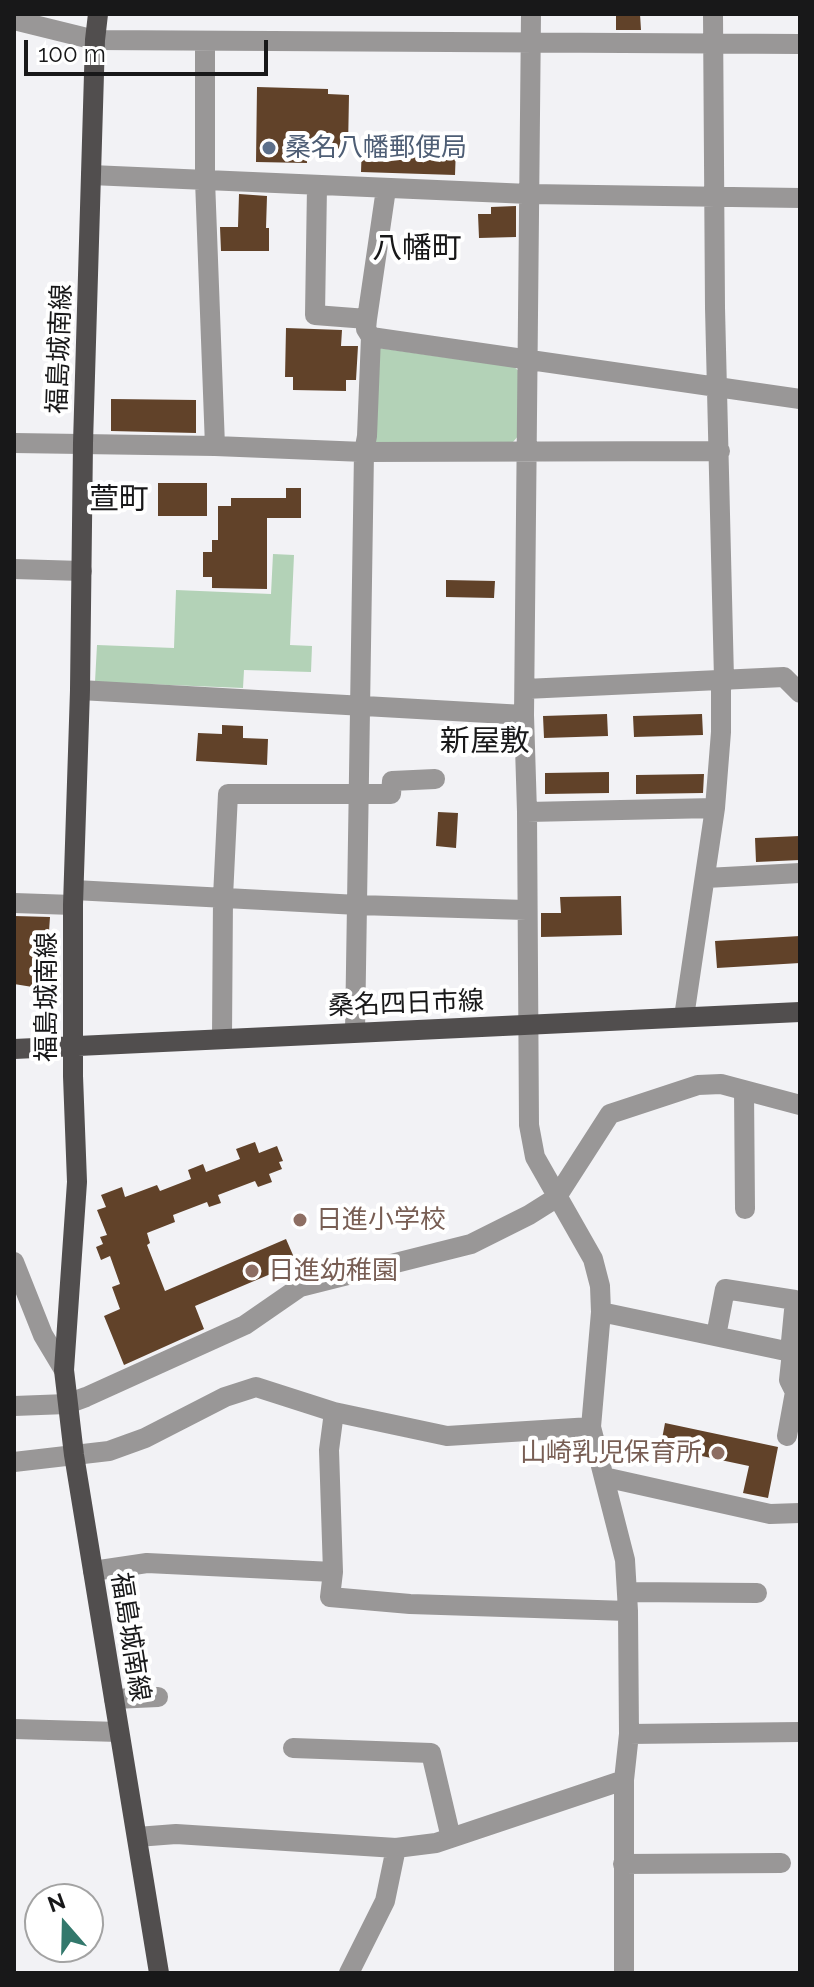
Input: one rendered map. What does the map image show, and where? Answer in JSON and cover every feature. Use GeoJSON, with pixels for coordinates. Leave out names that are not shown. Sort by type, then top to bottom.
{"type":"FeatureCollection","features":[{"type":"Feature","properties":{"kind":"main road","name":"福島城南線"},"geometry":{"type":"LineString","coordinates":[[98,14],[83,443],[74,898],[73,1044],[77,1182],[64,1370],[74,1455],[159,1973]]}},
{"type":"Feature","properties":{"kind":"main road","name":"桑名四日市線"},"geometry":{"type":"LineString","coordinates":[[14,1049],[800,1012]]}},
{"type":"Feature","properties":{"kind":"street"},"geometry":{"type":"LineString","coordinates":[[531,14],[524,715],[531,1141],[535,1157],[556,1198],[593,1259],[600,1286],[601,1312],[591,1427],[625,1560],[628,1602],[629,1734],[624,1780],[624,1973]]}},
{"type":"Feature","properties":{"kind":"street"},"geometry":{"type":"LineString","coordinates":[[684,1017],[715,808],[724,679],[713,14]]}},
{"type":"Feature","properties":{"kind":"street"},"geometry":{"type":"LineString","coordinates":[[14,20],[95,40],[800,44]]}},
{"type":"Feature","properties":{"kind":"street"},"geometry":{"type":"LineString","coordinates":[[205,41],[205,180],[215,446]]}},
{"type":"Feature","properties":{"kind":"street"},"geometry":{"type":"LineString","coordinates":[[91,175],[529,194],[800,198]]}},
{"type":"Feature","properties":{"kind":"street"},"geometry":{"type":"LineString","coordinates":[[317,186],[315,315],[528,362],[800,399]]}},
{"type":"Feature","properties":{"kind":"street"},"geometry":{"type":"LineString","coordinates":[[355,1032],[364,452],[369,328],[386,189]]}},
{"type":"Feature","properties":{"kind":"street"},"geometry":{"type":"LineString","coordinates":[[14,443],[364,452],[720,451]]}},
{"type":"Feature","properties":{"kind":"street"},"geometry":{"type":"LineString","coordinates":[[14,569],[82,571]]}},
{"type":"Feature","properties":{"kind":"street"},"geometry":{"type":"LineString","coordinates":[[525,689],[784,677],[800,693]]}},
{"type":"Feature","properties":{"kind":"street"},"geometry":{"type":"LineString","coordinates":[[80,690],[524,715]]}},
{"type":"Feature","properties":{"kind":"street"},"geometry":{"type":"LineString","coordinates":[[222,1037],[223,897],[228,794],[391,794],[392,781],[435,779]]}},
{"type":"Feature","properties":{"kind":"street"},"geometry":{"type":"LineString","coordinates":[[527,812],[715,808]]}},
{"type":"Feature","properties":{"kind":"street"},"geometry":{"type":"LineString","coordinates":[[706,878],[800,873]]}},
{"type":"Feature","properties":{"kind":"street"},"geometry":{"type":"LineString","coordinates":[[14,903],[74,898],[223,897],[526,910]]}},
{"type":"Feature","properties":{"kind":"street"},"geometry":{"type":"LineString","coordinates":[[14,1406],[67,1404],[245,1325],[300,1287],[471,1244],[556,1198],[610,1114],[698,1085],[721,1084],[800,1105]]}},
{"type":"Feature","properties":{"kind":"street"},"geometry":{"type":"LineString","coordinates":[[744,1090],[745,1209]]}},
{"type":"Feature","properties":{"kind":"street"},"geometry":{"type":"LineString","coordinates":[[14,1262],[19,1288],[64,1370]]}},
{"type":"Feature","properties":{"kind":"street"},"geometry":{"type":"LineString","coordinates":[[716,1336],[725,1289],[795,1300],[794,1353],[789,1380],[795,1392],[787,1436]]}},
{"type":"Feature","properties":{"kind":"street"},"geometry":{"type":"LineString","coordinates":[[601,1312],[794,1353]]}},
{"type":"Feature","properties":{"kind":"street"},"geometry":{"type":"LineString","coordinates":[[14,1462],[109,1451],[145,1438],[225,1397],[256,1387],[334,1412],[447,1436],[591,1427]]}},
{"type":"Feature","properties":{"kind":"street"},"geometry":{"type":"LineString","coordinates":[[334,1412],[328,1477],[333,1572],[330,1597],[422,1604],[628,1602],[757,1593]]}},
{"type":"Feature","properties":{"kind":"street"},"geometry":{"type":"LineString","coordinates":[[604,1477],[770,1514],[800,1513]]}},
{"type":"Feature","properties":{"kind":"street"},"geometry":{"type":"LineString","coordinates":[[93,1571],[147,1563],[333,1572]]}},
{"type":"Feature","properties":{"kind":"street"},"geometry":{"type":"LineString","coordinates":[[114,1699],[158,1697]]}},
{"type":"Feature","properties":{"kind":"street"},"geometry":{"type":"LineString","coordinates":[[14,1729],[119,1732]]}},
{"type":"Feature","properties":{"kind":"street"},"geometry":{"type":"LineString","coordinates":[[629,1734],[800,1732]]}},
{"type":"Feature","properties":{"kind":"street"},"geometry":{"type":"LineString","coordinates":[[293,1748],[431,1753],[451,1838]]}},
{"type":"Feature","properties":{"kind":"street"},"geometry":{"type":"LineString","coordinates":[[137,1837],[176,1834],[396,1848],[436,1843],[624,1780]]}},
{"type":"Feature","properties":{"kind":"street"},"geometry":{"type":"LineString","coordinates":[[349,1973],[385,1901],[396,1848]]}},
{"type":"Feature","properties":{"kind":"street"},"geometry":{"type":"LineString","coordinates":[[623,1864],[781,1863]]}},
{"type":"Feature","properties":{"kind":"green space"},"geometry":{"type":"Polygon","coordinates":[[[379,348],[514,367],[520,372],[520,434],[513,442],[376,442],[372,437],[379,348]]]}},
{"type":"Feature","properties":{"kind":"green space"},"geometry":{"type":"Polygon","coordinates":[[[273,554],[294,555],[290,645],[312,646],[311,672],[244,670],[243,688],[95,682],[97,645],[174,648],[176,590],[271,594],[273,554]]]}},
{"type":"Feature","properties":{"kind":"building"},"geometry":{"type":"Polygon","coordinates":[[[616,14],[640,14],[641,30],[616,30],[616,14]]]}},
{"type":"Feature","properties":{"kind":"building"},"geometry":{"type":"Polygon","coordinates":[[[257,87],[328,89],[328,94],[349,95],[348,149],[307,148],[307,163],[256,162],[257,87]]]}},
{"type":"Feature","properties":{"kind":"building"},"geometry":{"type":"Polygon","coordinates":[[[362,143],[456,147],[455,175],[361,172],[362,143]]]}},
{"type":"Feature","properties":{"kind":"building"},"geometry":{"type":"Polygon","coordinates":[[[239,194],[267,196],[269,251],[221,251],[220,227],[238,227],[239,194]]]}},
{"type":"Feature","properties":{"kind":"building"},"geometry":{"type":"Polygon","coordinates":[[[516,206],[516,237],[479,238],[478,214],[491,214],[491,207],[516,206]]]}},
{"type":"Feature","properties":{"kind":"building"},"geometry":{"type":"Polygon","coordinates":[[[286,328],[342,330],[341,346],[358,346],[356,380],[346,380],[346,391],[293,390],[293,377],[285,377],[286,328]]]}},
{"type":"Feature","properties":{"kind":"building"},"geometry":{"type":"Polygon","coordinates":[[[111,399],[196,400],[196,433],[111,431],[111,399]]]}},
{"type":"Feature","properties":{"kind":"building"},"geometry":{"type":"Polygon","coordinates":[[[158,483],[207,483],[207,516],[158,516],[158,483]]]}},
{"type":"Feature","properties":{"kind":"building"},"geometry":{"type":"Polygon","coordinates":[[[286,488],[301,488],[301,518],[267,518],[267,589],[212,588],[212,577],[203,577],[203,552],[212,552],[212,540],[218,540],[218,506],[231,506],[231,498],[286,498],[286,488]]]}},
{"type":"Feature","properties":{"kind":"building"},"geometry":{"type":"Polygon","coordinates":[[[446,580],[495,581],[494,598],[446,597],[446,580]]]}},
{"type":"Feature","properties":{"kind":"building"},"geometry":{"type":"Polygon","coordinates":[[[607,714],[608,736],[544,738],[543,716],[607,714]]]}},
{"type":"Feature","properties":{"kind":"building"},"geometry":{"type":"Polygon","coordinates":[[[702,714],[703,735],[634,737],[633,716],[702,714]]]}},
{"type":"Feature","properties":{"kind":"building"},"geometry":{"type":"Polygon","coordinates":[[[222,725],[243,726],[243,738],[268,739],[267,765],[196,761],[198,733],[222,734],[222,725]]]}},
{"type":"Feature","properties":{"kind":"building"},"geometry":{"type":"Polygon","coordinates":[[[609,772],[609,793],[545,794],[545,773],[609,772]]]}},
{"type":"Feature","properties":{"kind":"building"},"geometry":{"type":"Polygon","coordinates":[[[704,774],[703,793],[636,794],[636,775],[704,774]]]}},
{"type":"Feature","properties":{"kind":"building"},"geometry":{"type":"Polygon","coordinates":[[[438,812],[458,813],[456,848],[436,846],[438,812]]]}},
{"type":"Feature","properties":{"kind":"building"},"geometry":{"type":"Polygon","coordinates":[[[800,836],[800,860],[756,862],[755,838],[800,836]]]}},
{"type":"Feature","properties":{"kind":"building"},"geometry":{"type":"Polygon","coordinates":[[[621,896],[622,935],[541,937],[541,913],[561,913],[560,897],[621,896]]]}},
{"type":"Feature","properties":{"kind":"building"},"geometry":{"type":"Polygon","coordinates":[[[14,916],[50,917],[45,989],[14,984],[14,916]]]}},
{"type":"Feature","properties":{"kind":"building"},"geometry":{"type":"Polygon","coordinates":[[[800,936],[800,963],[717,968],[715,941],[800,936]]]}},
{"type":"Feature","properties":{"kind":"building"},"geometry":{"type":"Polygon","coordinates":[[[255,1142],[259,1153],[277,1146],[283,1161],[279,1162],[282,1169],[269,1174],[272,1182],[258,1187],[255,1181],[218,1195],[221,1203],[209,1207],[207,1202],[173,1215],[175,1222],[147,1233],[150,1243],[147,1245],[165,1291],[286,1239],[299,1269],[276,1279],[273,1273],[195,1306],[204,1329],[124,1365],[104,1316],[120,1309],[112,1287],[120,1284],[110,1256],[101,1260],[96,1247],[103,1244],[100,1237],[107,1235],[97,1210],[106,1207],[101,1195],[122,1187],[125,1197],[157,1185],[160,1191],[191,1179],[188,1170],[203,1164],[206,1172],[240,1159],[236,1149],[255,1142]]]}},
{"type":"Feature","properties":{"kind":"building"},"geometry":{"type":"Polygon","coordinates":[[[665,1423],[778,1447],[768,1498],[743,1493],[749,1466],[664,1448],[665,1423]]]}},
{"type":"Feature","properties":{"kind":"place","name":"桑名八幡郵便局"},"geometry":{"type":"Point","coordinates":[269,148]}},
{"type":"Feature","properties":{"kind":"place","name":"日進小学校"},"geometry":{"type":"Point","coordinates":[300,1220]}},
{"type":"Feature","properties":{"kind":"place","name":"日進幼稚園"},"geometry":{"type":"Point","coordinates":[252,1271]}},
{"type":"Feature","properties":{"kind":"place","name":"山崎乳児保育所"},"geometry":{"type":"Point","coordinates":[718,1453]}},
{"type":"Feature","properties":{"kind":"district","name":"八幡町"},"geometry":{"type":"Point","coordinates":[417,249]}},
{"type":"Feature","properties":{"kind":"district","name":"萱町"},"geometry":{"type":"Point","coordinates":[119,500]}},
{"type":"Feature","properties":{"kind":"district","name":"新屋敷"},"geometry":{"type":"Point","coordinates":[485,742]}}]}
